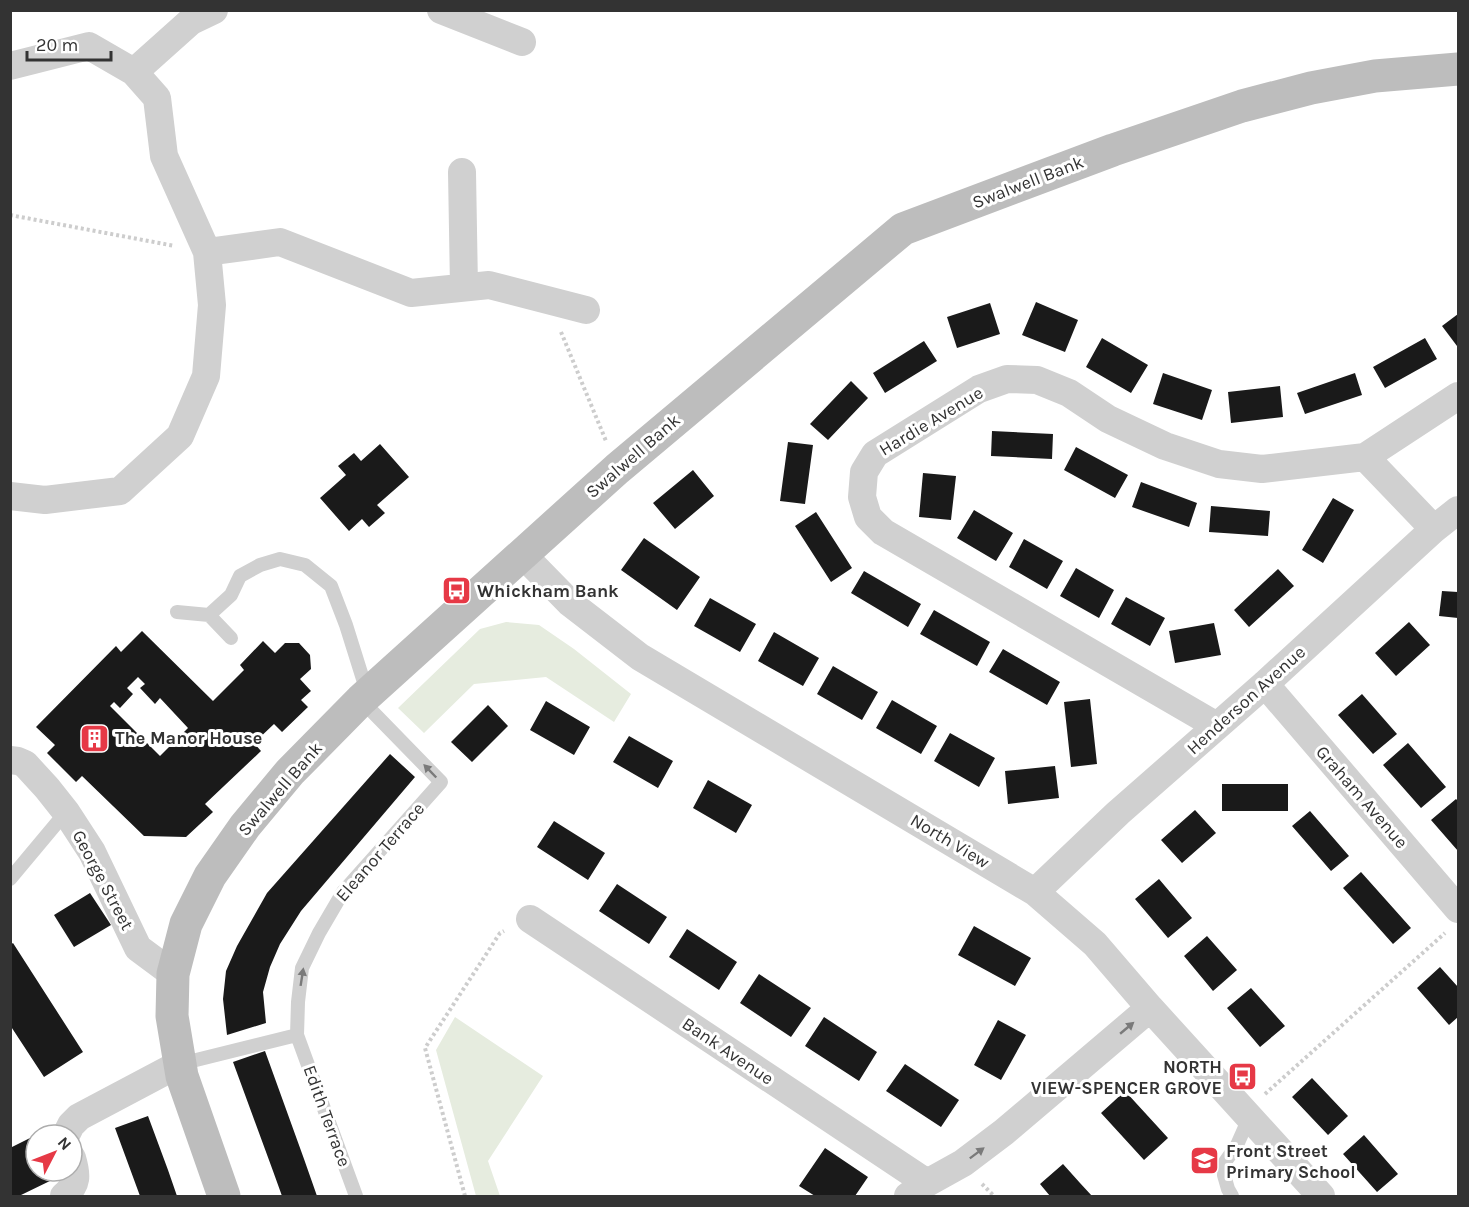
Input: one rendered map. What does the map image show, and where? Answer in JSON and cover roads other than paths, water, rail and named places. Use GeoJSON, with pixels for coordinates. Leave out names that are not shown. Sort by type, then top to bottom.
{"type":"FeatureCollection","features":[{"type":"Feature","properties":{"kind":"main road","name":"Swalwell Bank"},"geometry":{"type":"LineString","coordinates":[[224,1197],[182,1076],[172,1016],[173,974],[186,924],[210,876],[245,826],[290,772],[365,697],[616,469],[903,229],[1113,150],[1242,106],[1311,88],[1375,76],[1458,69]]}},
{"type":"Feature","properties":{"kind":"street"},"geometry":{"type":"LineString","coordinates":[[134,72],[191,21],[214,10]]}},
{"type":"Feature","properties":{"kind":"street"},"geometry":{"type":"LineString","coordinates":[[441,10],[522,42]]}},
{"type":"Feature","properties":{"kind":"street"},"geometry":{"type":"LineString","coordinates":[[10,66],[89,46],[134,72],[157,98],[164,156],[207,252],[212,305],[206,376],[180,436],[120,491],[45,500],[10,496]]}},
{"type":"Feature","properties":{"kind":"street"},"geometry":{"type":"LineString","coordinates":[[462,172],[464,287]]}},
{"type":"Feature","properties":{"kind":"street"},"geometry":{"type":"LineString","coordinates":[[207,252],[280,242],[411,293],[489,285],[586,310]]}},
{"type":"Feature","properties":{"kind":"street","name":"Hardie Avenue"},"geometry":{"type":"LineString","coordinates":[[1217,726],[883,532],[868,516],[861,497],[864,472],[875,454],[979,389],[1007,379],[1037,380],[1069,393],[1108,419],[1164,446],[1219,464],[1262,469],[1365,457],[1458,396]]}},
{"type":"Feature","properties":{"kind":"street"},"geometry":{"type":"LineString","coordinates":[[1365,457],[1434,529]]}},
{"type":"Feature","properties":{"kind":"street","name":"Henderson Avenue"},"geometry":{"type":"LineString","coordinates":[[1035,892],[1118,813],[1458,510]]}},
{"type":"Feature","properties":{"kind":"street","name":"North View"},"geometry":{"type":"LineString","coordinates":[[522,554],[570,603],[640,657],[1035,892],[1095,944],[1321,1197]]}},
{"type":"Feature","properties":{"kind":"street","name":"Graham Avenue"},"geometry":{"type":"LineString","coordinates":[[1265,684],[1454,918]]}},
{"type":"Feature","properties":{"kind":"street","name":"George Street"},"geometry":{"type":"LineString","coordinates":[[10,760],[25,764],[66,812],[92,852],[138,948],[173,974]]}},
{"type":"Feature","properties":{"kind":"street","name":"Bank Avenue"},"geometry":{"type":"LineString","coordinates":[[530,919],[917,1190]]}},
{"type":"Feature","properties":{"kind":"street"},"geometry":{"type":"LineString","coordinates":[[917,1190],[963,1163],[1004,1132],[1150,1008]]}},
{"type":"Feature","properties":{"kind":"street"},"geometry":{"type":"LineString","coordinates":[[74,1123],[179,1064]]}},
{"type":"Feature","properties":{"kind":"street"},"geometry":{"type":"LineString","coordinates":[[64,1197],[75,1183]]}},
{"type":"Feature","properties":{"kind":"lane"},"geometry":{"type":"LineString","coordinates":[[209,615],[231,595],[240,576],[260,565],[280,560],[305,565],[331,586],[346,625],[365,697]]}},
{"type":"Feature","properties":{"kind":"lane"},"geometry":{"type":"LineString","coordinates":[[177,612],[209,615],[231,638]]}},
{"type":"Feature","properties":{"kind":"lane","name":"Eleanor Terrace"},"geometry":{"type":"LineString","coordinates":[[297,1035],[302,968],[319,933],[343,892],[441,782],[365,697]]}},
{"type":"Feature","properties":{"kind":"lane"},"geometry":{"type":"LineString","coordinates":[[10,879],[66,812]]}},
{"type":"Feature","properties":{"kind":"lane"},"geometry":{"type":"LineString","coordinates":[[179,1064],[297,1035]]}},
{"type":"Feature","properties":{"kind":"lane","name":"Edith Terrace"},"geometry":{"type":"LineString","coordinates":[[297,1035],[356,1197]]}},
{"type":"Feature","properties":{"kind":"lane"},"geometry":{"type":"LineString","coordinates":[[1232,1197],[1224,1175],[1225,1162],[1237,1145],[1247,1115]]}},
{"type":"Feature","properties":{"kind":"place","name":"Whickham Bank"},"geometry":{"type":"Point","coordinates":[456,591]}},
{"type":"Feature","properties":{"kind":"place","name":"The Manor House"},"geometry":{"type":"Point","coordinates":[94,738]}},
{"type":"Feature","properties":{"kind":"place","name":"NORTH VIEW-SPENCER GROVE"},"geometry":{"type":"Point","coordinates":[1243,1077]}},
{"type":"Feature","properties":{"kind":"place","name":"Front Street Primary School"},"geometry":{"type":"Point","coordinates":[1205,1161]}}]}
